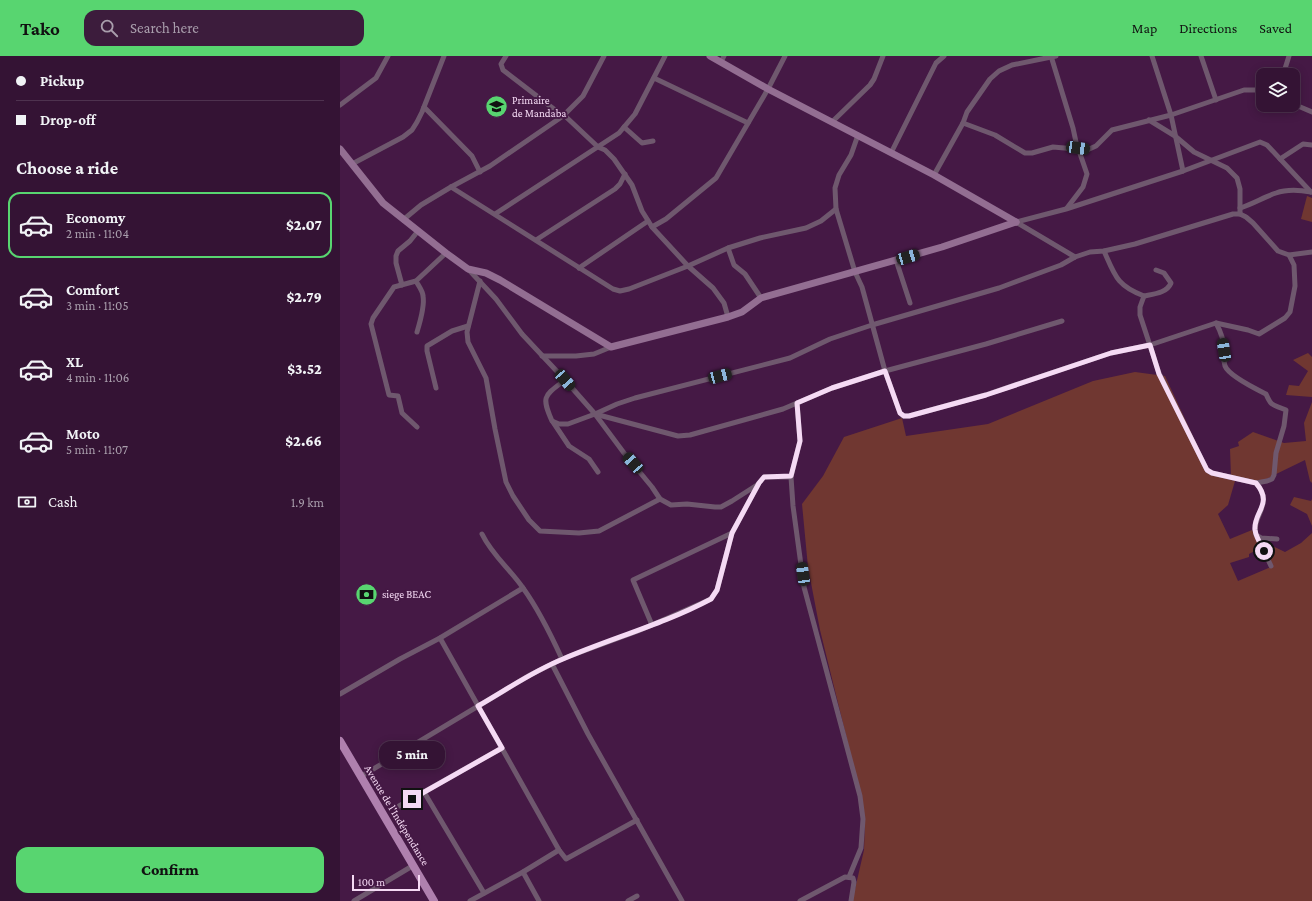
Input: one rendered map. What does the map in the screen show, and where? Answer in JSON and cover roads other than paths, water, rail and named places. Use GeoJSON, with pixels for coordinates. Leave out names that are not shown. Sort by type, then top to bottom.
{"type":"FeatureCollection","features":[{"type":"Feature","properties":{"kind":"main road","name":"Avenue de l'Indépendance"},"geometry":{"type":"LineString","coordinates":[[340,741],[434,901]]}},
{"type":"Feature","properties":{"kind":"street"},"geometry":{"type":"LineString","coordinates":[[340,105],[376,78],[388,56]]}},
{"type":"Feature","properties":{"kind":"street"},"geometry":{"type":"LineString","coordinates":[[352,164],[407,133],[417,122],[444,56]]}},
{"type":"Feature","properties":{"kind":"street"},"geometry":{"type":"LineString","coordinates":[[506,56],[501,64],[503,70],[563,116],[614,159],[632,185],[642,211],[652,227],[688,266],[713,288],[724,303],[728,317]]}},
{"type":"Feature","properties":{"kind":"street"},"geometry":{"type":"LineString","coordinates":[[403,220],[421,205],[490,166],[563,116],[583,96],[604,56]]}},
{"type":"Feature","properties":{"kind":"street"},"geometry":{"type":"LineString","coordinates":[[496,214],[618,133],[635,114],[665,56]]}},
{"type":"Feature","properties":{"kind":"street"},"geometry":{"type":"LineString","coordinates":[[710,56],[722,59],[768,89],[934,175],[1075,257]]}},
{"type":"Feature","properties":{"kind":"street"},"geometry":{"type":"LineString","coordinates":[[652,227],[666,219],[716,178],[768,89],[785,56]]}},
{"type":"Feature","properties":{"kind":"street"},"geometry":{"type":"LineString","coordinates":[[832,122],[870,85],[874,79],[882,56]]}},
{"type":"Feature","properties":{"kind":"street"},"geometry":{"type":"LineString","coordinates":[[891,153],[936,63],[944,56]]}},
{"type":"Feature","properties":{"kind":"street"},"geometry":{"type":"LineString","coordinates":[[934,175],[963,123],[967,112],[990,79],[999,70],[1012,65],[1053,56],[1078,148],[1087,174],[1083,187],[1066,209]]}},
{"type":"Feature","properties":{"kind":"street"},"geometry":{"type":"LineString","coordinates":[[1152,56],[1171,115],[1183,171]]}},
{"type":"Feature","properties":{"kind":"street"},"geometry":{"type":"LineString","coordinates":[[1201,56],[1216,100]]}},
{"type":"Feature","properties":{"kind":"street"},"geometry":{"type":"LineString","coordinates":[[1285,68],[1289,56]]}},
{"type":"Feature","properties":{"kind":"street"},"geometry":{"type":"LineString","coordinates":[[654,78],[748,123]]}},
{"type":"Feature","properties":{"kind":"street"},"geometry":{"type":"LineString","coordinates":[[963,123],[995,135],[1025,153],[1032,153],[1053,147],[1078,148],[1087,150],[1096,146],[1112,130],[1171,115],[1244,90],[1256,90]]}},
{"type":"Feature","properties":{"kind":"street"},"geometry":{"type":"LineString","coordinates":[[424,107],[472,156],[480,172]]}},
{"type":"Feature","properties":{"kind":"street"},"geometry":{"type":"LineString","coordinates":[[1300,107],[1312,112]]}},
{"type":"Feature","properties":{"kind":"street"},"geometry":{"type":"LineString","coordinates":[[1148,120],[1175,136],[1194,152],[1227,168],[1237,178],[1240,189],[1240,214]]}},
{"type":"Feature","properties":{"kind":"street"},"geometry":{"type":"LineString","coordinates":[[624,127],[642,142],[653,141]]}},
{"type":"Feature","properties":{"kind":"street"},"geometry":{"type":"LineString","coordinates":[[858,135],[851,155],[839,176],[835,188],[836,209],[855,272],[862,287],[885,371],[900,413],[904,416],[909,416],[986,395],[1111,353],[1150,345],[1216,323],[1248,330],[1258,334],[1286,318],[1290,312],[1295,286],[1294,265],[1289,255]]}},
{"type":"Feature","properties":{"kind":"street"},"geometry":{"type":"LineString","coordinates":[[542,356],[576,356],[594,354],[611,347],[728,317],[742,312],[761,298],[942,247],[1016,222],[1066,209],[1183,171],[1260,142],[1267,145],[1311,192]]}},
{"type":"Feature","properties":{"kind":"street"},"geometry":{"type":"LineString","coordinates":[[1280,160],[1302,144],[1312,145]]}},
{"type":"Feature","properties":{"kind":"street"},"geometry":{"type":"LineString","coordinates":[[340,149],[383,203],[468,269],[480,281],[496,299],[522,334],[595,414],[660,499],[671,505],[687,504],[721,507],[759,483]]}},
{"type":"Feature","properties":{"kind":"street"},"geometry":{"type":"LineString","coordinates":[[536,240],[614,189],[620,184],[625,174]]}},
{"type":"Feature","properties":{"kind":"street"},"geometry":{"type":"LineString","coordinates":[[451,187],[613,289],[620,291],[629,289],[688,266],[728,248],[760,238],[806,228],[821,221],[836,209]]}},
{"type":"Feature","properties":{"kind":"street"},"geometry":{"type":"LineString","coordinates":[[1240,208],[1253,204],[1277,192],[1293,190],[1311,192]]}},
{"type":"Feature","properties":{"kind":"street"},"geometry":{"type":"LineString","coordinates":[[552,421],[560,424],[568,424],[635,398],[790,358],[830,340],[872,325],[999,288],[1061,265],[1075,257],[1090,252],[1104,251],[1135,244],[1233,214],[1240,214],[1246,217],[1278,251],[1289,255],[1312,252]]}},
{"type":"Feature","properties":{"kind":"street"},"geometry":{"type":"LineString","coordinates":[[579,268],[648,221]]}},
{"type":"Feature","properties":{"kind":"street"},"geometry":{"type":"LineString","coordinates":[[402,285],[396,263],[396,256],[398,251],[410,241],[418,231]]}},
{"type":"Feature","properties":{"kind":"street"},"geometry":{"type":"LineString","coordinates":[[728,248],[734,265],[745,274],[761,298]]}},
{"type":"Feature","properties":{"kind":"street"},"geometry":{"type":"LineString","coordinates":[[1104,251],[1116,277],[1132,291],[1144,296],[1166,291],[1172,283],[1164,273],[1156,270]]}},
{"type":"Feature","properties":{"kind":"street"},"geometry":{"type":"LineString","coordinates":[[417,427],[402,414],[398,396],[389,395],[371,324],[373,318],[394,287],[416,281],[446,253]]}},
{"type":"Feature","properties":{"kind":"street"},"geometry":{"type":"LineString","coordinates":[[896,260],[910,303]]}},
{"type":"Feature","properties":{"kind":"street"},"geometry":{"type":"LineString","coordinates":[[468,269],[486,273],[500,280],[611,347]]}},
{"type":"Feature","properties":{"kind":"street"},"geometry":{"type":"LineString","coordinates":[[416,281],[423,297],[417,332]]}},
{"type":"Feature","properties":{"kind":"street"},"geometry":{"type":"LineString","coordinates":[[480,281],[466,332],[468,342],[486,378],[506,482],[513,496],[529,520],[540,531],[579,533],[599,531],[660,499]]}},
{"type":"Feature","properties":{"kind":"street"},"geometry":{"type":"LineString","coordinates":[[1144,296],[1140,307],[1140,315],[1159,374],[1207,470],[1212,473],[1256,483],[1267,481],[1272,479],[1274,475],[1276,453],[1284,426],[1286,410],[1273,406],[1269,402],[1266,394],[1242,381],[1228,370],[1225,366],[1222,334],[1216,323]]}},
{"type":"Feature","properties":{"kind":"street"},"geometry":{"type":"LineString","coordinates":[[595,414],[678,436],[683,436],[783,409],[832,388],[885,371],[986,344],[1062,321]]}},
{"type":"Feature","properties":{"kind":"street"},"geometry":{"type":"LineString","coordinates":[[436,388],[427,346],[452,331],[468,326]]}},
{"type":"Feature","properties":{"kind":"street"},"geometry":{"type":"LineString","coordinates":[[565,380],[548,392],[546,396],[546,406],[552,421],[569,446],[589,459],[598,472]]}},
{"type":"Feature","properties":{"kind":"street"},"geometry":{"type":"LineString","coordinates":[[797,403],[800,441],[791,476],[793,506],[804,587],[860,796],[863,819],[860,848],[849,877]]}},
{"type":"Feature","properties":{"kind":"street"},"geometry":{"type":"LineString","coordinates":[[360,777],[530,675],[562,659],[711,599],[717,590],[732,533],[759,483],[764,477],[791,476]]}},
{"type":"Feature","properties":{"kind":"street"},"geometry":{"type":"LineString","coordinates":[[1256,483],[1260,488],[1264,504],[1256,522],[1255,530],[1271,566]]}},
{"type":"Feature","properties":{"kind":"street"},"geometry":{"type":"LineString","coordinates":[[652,624],[633,580],[732,533]]}},
{"type":"Feature","properties":{"kind":"street"},"geometry":{"type":"LineString","coordinates":[[482,534],[488,546],[523,588],[542,618],[562,659]]}},
{"type":"Feature","properties":{"kind":"street"},"geometry":{"type":"LineString","coordinates":[[1256,535],[1262,538],[1277,539]]}},
{"type":"Feature","properties":{"kind":"street"},"geometry":{"type":"LineString","coordinates":[[340,694],[400,659],[440,638],[523,588]]}},
{"type":"Feature","properties":{"kind":"street"},"geometry":{"type":"LineString","coordinates":[[440,638],[559,850],[566,859],[637,820]]}},
{"type":"Feature","properties":{"kind":"street"},"geometry":{"type":"LineString","coordinates":[[552,664],[588,734],[682,901]]}},
{"type":"Feature","properties":{"kind":"street"},"geometry":{"type":"LineString","coordinates":[[399,806],[502,748]]}},
{"type":"Feature","properties":{"kind":"street"},"geometry":{"type":"LineString","coordinates":[[424,792],[484,893]]}},
{"type":"Feature","properties":{"kind":"street"},"geometry":{"type":"LineString","coordinates":[[470,901],[559,850]]}},
{"type":"Feature","properties":{"kind":"street"},"geometry":{"type":"LineString","coordinates":[[354,901],[414,866]]}},
{"type":"Feature","properties":{"kind":"street"},"geometry":{"type":"LineString","coordinates":[[523,872],[539,901]]}},
{"type":"Feature","properties":{"kind":"street"},"geometry":{"type":"LineString","coordinates":[[800,901],[845,877],[853,878],[854,882],[851,901]]}},
{"type":"Feature","properties":{"kind":"street"},"geometry":{"type":"LineString","coordinates":[[628,901],[637,896]]}},
{"type":"Feature","properties":{"kind":"place","name":"Primaire de Mandaba"},"geometry":{"type":"Point","coordinates":[496,106]}},
{"type":"Feature","properties":{"kind":"place","name":"siege BEAC"},"geometry":{"type":"Point","coordinates":[366,594]}}]}
